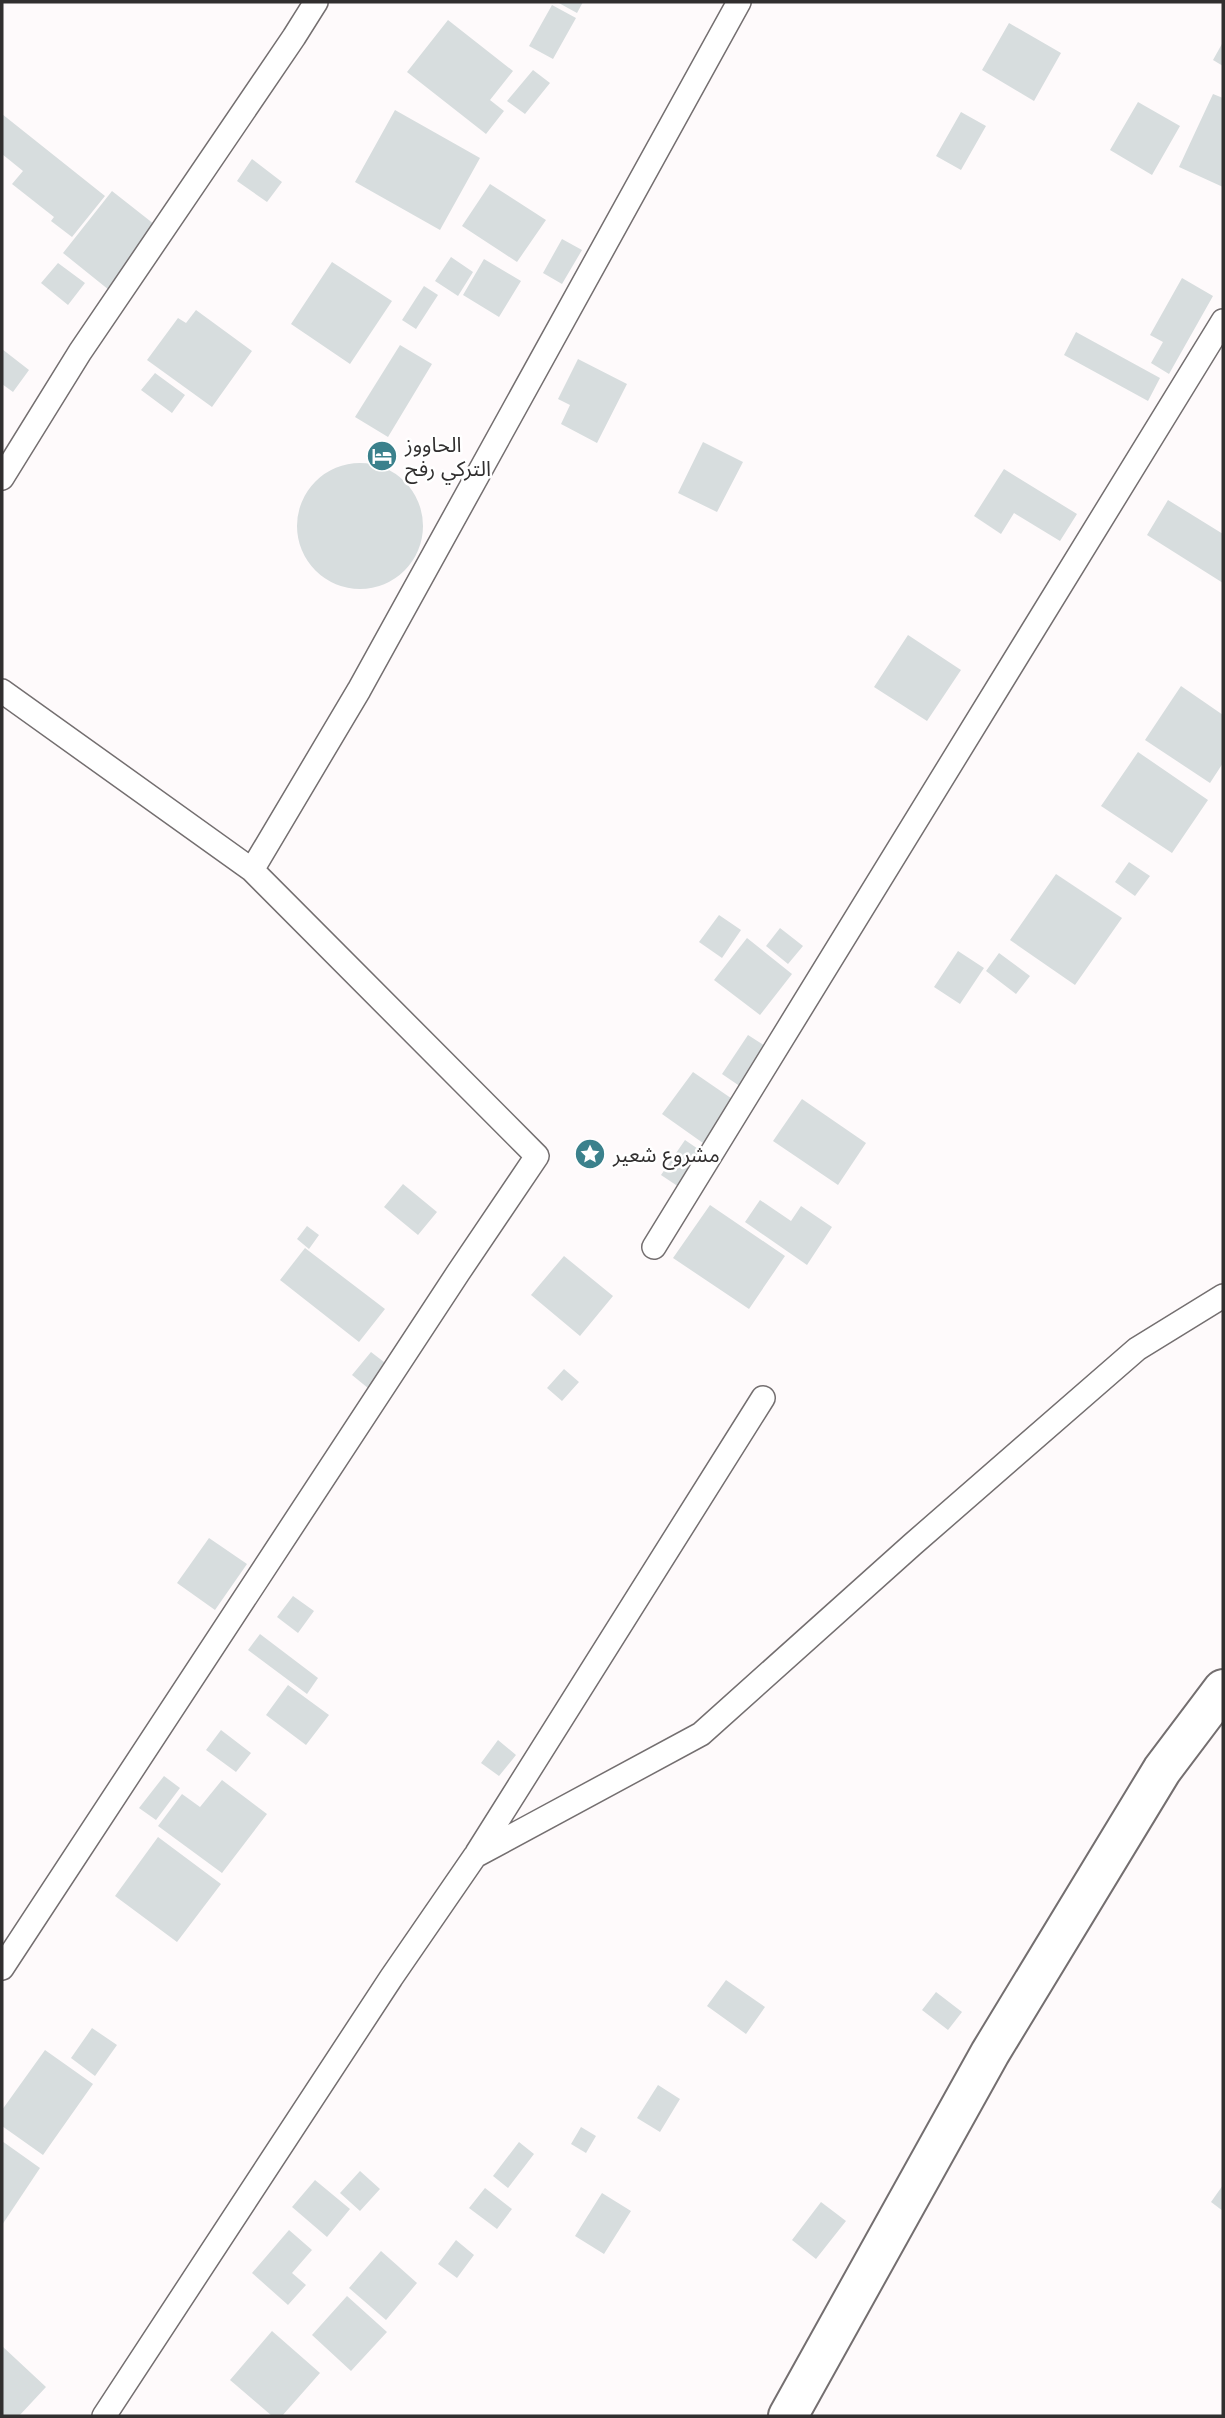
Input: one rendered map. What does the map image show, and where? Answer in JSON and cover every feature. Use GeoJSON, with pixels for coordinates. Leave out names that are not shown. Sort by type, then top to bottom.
{"type":"FeatureCollection","features":[{"type":"Feature","properties":{"kind":"street"},"geometry":{"type":"LineString","coordinates":[[788,2416],[990,2053],[1162,1770],[1223,1689]]}},
{"type":"Feature","properties":{"kind":"lane"},"geometry":{"type":"LineString","coordinates":[[2,478],[80,352],[316,2]]}},
{"type":"Feature","properties":{"kind":"lane"},"geometry":{"type":"LineString","coordinates":[[252,870],[359,690],[739,2]]}},
{"type":"Feature","properties":{"kind":"lane"},"geometry":{"type":"LineString","coordinates":[[654,1247],[1223,321]]}},
{"type":"Feature","properties":{"kind":"lane"},"geometry":{"type":"LineString","coordinates":[[2,691],[252,870],[537,1156],[2,1968]]}},
{"type":"Feature","properties":{"kind":"lane"},"geometry":{"type":"LineString","coordinates":[[475,1856],[701,1734],[1137,1349],[1223,1296]]}},
{"type":"Feature","properties":{"kind":"lane"},"geometry":{"type":"LineString","coordinates":[[104,2416],[391,1978],[475,1856],[762,1398]]}},
{"type":"Feature","properties":{"kind":"building"},"geometry":{"type":"Polygon","coordinates":[[[557,2],[583,2],[577,13],[557,2]]]}},
{"type":"Feature","properties":{"kind":"building"},"geometry":{"type":"Polygon","coordinates":[[[552,5],[576,18],[553,59],[529,46],[552,5]]]}},
{"type":"Feature","properties":{"kind":"building"},"geometry":{"type":"Polygon","coordinates":[[[448,20],[513,71],[490,100],[504,111],[486,134],[407,72],[448,20]]]}},
{"type":"Feature","properties":{"kind":"building"},"geometry":{"type":"Polygon","coordinates":[[[1009,23],[1061,53],[1034,101],[982,70],[1009,23]]]}},
{"type":"Feature","properties":{"kind":"building"},"geometry":{"type":"Polygon","coordinates":[[[1223,42],[1223,66],[1213,60],[1223,42]]]}},
{"type":"Feature","properties":{"kind":"building"},"geometry":{"type":"Polygon","coordinates":[[[533,70],[550,83],[525,114],[507,101],[533,70]]]}},
{"type":"Feature","properties":{"kind":"building"},"geometry":{"type":"Polygon","coordinates":[[[1213,94],[1223,98],[1223,187],[1179,167],[1213,94]]]}},
{"type":"Feature","properties":{"kind":"building"},"geometry":{"type":"Polygon","coordinates":[[[1138,102],[1180,126],[1152,175],[1110,150],[1138,102]]]}},
{"type":"Feature","properties":{"kind":"building"},"geometry":{"type":"Polygon","coordinates":[[[395,110],[480,158],[440,230],[355,182],[395,110]]]}},
{"type":"Feature","properties":{"kind":"building"},"geometry":{"type":"Polygon","coordinates":[[[961,112],[986,126],[961,170],[936,156],[961,112]]]}},
{"type":"Feature","properties":{"kind":"building"},"geometry":{"type":"Polygon","coordinates":[[[2,114],[105,196],[72,237],[51,221],[54,217],[12,184],[23,171],[2,154],[2,114]]]}},
{"type":"Feature","properties":{"kind":"building"},"geometry":{"type":"Polygon","coordinates":[[[252,159],[282,182],[267,202],[237,181],[252,159]]]}},
{"type":"Feature","properties":{"kind":"building"},"geometry":{"type":"Polygon","coordinates":[[[490,184],[546,220],[517,262],[462,226],[490,184]]]}},
{"type":"Feature","properties":{"kind":"building"},"geometry":{"type":"Polygon","coordinates":[[[112,191],[159,228],[109,290],[63,253],[112,191]]]}},
{"type":"Feature","properties":{"kind":"building"},"geometry":{"type":"Polygon","coordinates":[[[562,239],[582,250],[562,284],[543,273],[562,239]]]}},
{"type":"Feature","properties":{"kind":"building"},"geometry":{"type":"Polygon","coordinates":[[[451,257],[473,272],[458,296],[435,281],[451,257]]]}},
{"type":"Feature","properties":{"kind":"building"},"geometry":{"type":"Polygon","coordinates":[[[484,259],[521,281],[499,317],[463,295],[484,259]]]}},
{"type":"Feature","properties":{"kind":"building"},"geometry":{"type":"Polygon","coordinates":[[[332,262],[392,301],[350,364],[291,324],[332,262]]]}},
{"type":"Feature","properties":{"kind":"building"},"geometry":{"type":"Polygon","coordinates":[[[58,263],[85,283],[68,305],[41,283],[58,263]]]}},
{"type":"Feature","properties":{"kind":"building"},"geometry":{"type":"Polygon","coordinates":[[[1182,278],[1213,296],[1169,374],[1151,363],[1163,342],[1150,335],[1182,278]]]}},
{"type":"Feature","properties":{"kind":"building"},"geometry":{"type":"Polygon","coordinates":[[[424,286],[438,295],[416,329],[402,320],[424,286]]]}},
{"type":"Feature","properties":{"kind":"building"},"geometry":{"type":"Polygon","coordinates":[[[196,310],[252,351],[212,407],[147,360],[178,318],[186,323],[196,310]]]}},
{"type":"Feature","properties":{"kind":"building"},"geometry":{"type":"Polygon","coordinates":[[[1076,332],[1160,378],[1148,401],[1064,355],[1076,332]]]}},
{"type":"Feature","properties":{"kind":"building"},"geometry":{"type":"Polygon","coordinates":[[[400,345],[432,364],[388,437],[355,417],[400,345]]]}},
{"type":"Feature","properties":{"kind":"building"},"geometry":{"type":"Polygon","coordinates":[[[2,349],[29,370],[13,392],[2,384],[2,349]]]}},
{"type":"Feature","properties":{"kind":"building"},"geometry":{"type":"Polygon","coordinates":[[[578,359],[627,384],[597,443],[561,424],[570,405],[558,399],[578,359]]]}},
{"type":"Feature","properties":{"kind":"building"},"geometry":{"type":"Polygon","coordinates":[[[155,373],[185,395],[172,413],[141,390],[155,373]]]}},
{"type":"Feature","properties":{"kind":"building"},"geometry":{"type":"Polygon","coordinates":[[[703,442],[743,462],[717,512],[678,493],[703,442]]]}},
{"type":"Feature","properties":{"kind":"building"},"geometry":{"type":"Polygon","coordinates":[[[360,463],[384,468],[405,481],[418,502],[423,526],[418,550],[405,571],[384,584],[360,589],[336,584],[315,571],[302,550],[297,526],[302,502],[315,481],[336,468],[360,463]]]}},
{"type":"Feature","properties":{"kind":"building"},"geometry":{"type":"Polygon","coordinates":[[[1004,469],[1077,514],[1060,541],[1014,513],[1001,534],[974,516],[1004,469]]]}},
{"type":"Feature","properties":{"kind":"building"},"geometry":{"type":"Polygon","coordinates":[[[1168,500],[1223,534],[1223,583],[1147,535],[1168,500]]]}},
{"type":"Feature","properties":{"kind":"building"},"geometry":{"type":"Polygon","coordinates":[[[908,635],[961,670],[927,721],[874,687],[908,635]]]}},
{"type":"Feature","properties":{"kind":"building"},"geometry":{"type":"Polygon","coordinates":[[[1181,686],[1223,715],[1223,763],[1210,783],[1145,740],[1181,686]]]}},
{"type":"Feature","properties":{"kind":"building"},"geometry":{"type":"Polygon","coordinates":[[[1138,752],[1208,800],[1172,853],[1101,806],[1138,752]]]}},
{"type":"Feature","properties":{"kind":"building"},"geometry":{"type":"Polygon","coordinates":[[[1129,862],[1150,876],[1135,896],[1115,882],[1129,862]]]}},
{"type":"Feature","properties":{"kind":"building"},"geometry":{"type":"Polygon","coordinates":[[[1056,874],[1122,918],[1075,985],[1010,940],[1056,874]]]}},
{"type":"Feature","properties":{"kind":"building"},"geometry":{"type":"Polygon","coordinates":[[[719,915],[741,930],[722,958],[699,942],[719,915]]]}},
{"type":"Feature","properties":{"kind":"building"},"geometry":{"type":"Polygon","coordinates":[[[780,928],[803,946],[788,964],[766,946],[780,928]]]}},
{"type":"Feature","properties":{"kind":"building"},"geometry":{"type":"Polygon","coordinates":[[[747,938],[792,974],[760,1015],[714,980],[747,938]]]}},
{"type":"Feature","properties":{"kind":"building"},"geometry":{"type":"Polygon","coordinates":[[[958,951],[984,968],[960,1004],[934,987],[958,951]]]}},
{"type":"Feature","properties":{"kind":"building"},"geometry":{"type":"Polygon","coordinates":[[[999,953],[1030,976],[1016,994],[986,971],[999,953]]]}},
{"type":"Feature","properties":{"kind":"building"},"geometry":{"type":"Polygon","coordinates":[[[748,1035],[770,1049],[744,1089],[722,1074],[748,1035]]]}},
{"type":"Feature","properties":{"kind":"building"},"geometry":{"type":"Polygon","coordinates":[[[693,1072],[741,1105],[710,1148],[662,1114],[693,1072]]]}},
{"type":"Feature","properties":{"kind":"building"},"geometry":{"type":"Polygon","coordinates":[[[802,1099],[866,1143],[838,1185],[773,1141],[802,1099]]]}},
{"type":"Feature","properties":{"kind":"building"},"geometry":{"type":"Polygon","coordinates":[[[685,1140],[704,1153],[679,1187],[661,1175],[685,1140]]]}},
{"type":"Feature","properties":{"kind":"building"},"geometry":{"type":"Polygon","coordinates":[[[403,1184],[437,1212],[418,1235],[384,1207],[403,1184]]]}},
{"type":"Feature","properties":{"kind":"building"},"geometry":{"type":"Polygon","coordinates":[[[760,1200],[791,1221],[801,1206],[832,1227],[807,1265],[745,1222],[760,1200]]]}},
{"type":"Feature","properties":{"kind":"building"},"geometry":{"type":"Polygon","coordinates":[[[710,1205],[785,1256],[749,1309],[673,1258],[710,1205]]]}},
{"type":"Feature","properties":{"kind":"building"},"geometry":{"type":"Polygon","coordinates":[[[307,1226],[319,1235],[309,1249],[297,1239],[307,1226]]]}},
{"type":"Feature","properties":{"kind":"building"},"geometry":{"type":"Polygon","coordinates":[[[305,1248],[385,1309],[359,1342],[280,1280],[305,1248]]]}},
{"type":"Feature","properties":{"kind":"building"},"geometry":{"type":"Polygon","coordinates":[[[564,1256],[613,1296],[580,1336],[531,1295],[564,1256]]]}},
{"type":"Feature","properties":{"kind":"building"},"geometry":{"type":"Polygon","coordinates":[[[371,1352],[393,1369],[374,1393],[352,1375],[371,1352]]]}},
{"type":"Feature","properties":{"kind":"building"},"geometry":{"type":"Polygon","coordinates":[[[564,1369],[579,1382],[562,1401],[547,1388],[564,1369]]]}},
{"type":"Feature","properties":{"kind":"building"},"geometry":{"type":"Polygon","coordinates":[[[209,1538],[247,1564],[215,1610],[177,1583],[209,1538]]]}},
{"type":"Feature","properties":{"kind":"building"},"geometry":{"type":"Polygon","coordinates":[[[293,1596],[314,1611],[298,1633],[277,1617],[293,1596]]]}},
{"type":"Feature","properties":{"kind":"building"},"geometry":{"type":"Polygon","coordinates":[[[260,1634],[318,1678],[307,1694],[248,1650],[260,1634]]]}},
{"type":"Feature","properties":{"kind":"building"},"geometry":{"type":"Polygon","coordinates":[[[288,1685],[329,1715],[306,1745],[266,1715],[288,1685]]]}},
{"type":"Feature","properties":{"kind":"building"},"geometry":{"type":"Polygon","coordinates":[[[221,1730],[251,1753],[236,1772],[206,1750],[221,1730]]]}},
{"type":"Feature","properties":{"kind":"building"},"geometry":{"type":"Polygon","coordinates":[[[498,1740],[516,1755],[499,1776],[481,1763],[498,1740]]]}},
{"type":"Feature","properties":{"kind":"building"},"geometry":{"type":"Polygon","coordinates":[[[164,1776],[180,1788],[156,1820],[139,1808],[164,1776]]]}},
{"type":"Feature","properties":{"kind":"building"},"geometry":{"type":"Polygon","coordinates":[[[222,1780],[267,1814],[222,1873],[158,1826],[182,1794],[200,1807],[222,1780]]]}},
{"type":"Feature","properties":{"kind":"building"},"geometry":{"type":"Polygon","coordinates":[[[158,1837],[221,1884],[177,1942],[115,1896],[158,1837]]]}},
{"type":"Feature","properties":{"kind":"building"},"geometry":{"type":"Polygon","coordinates":[[[726,1980],[765,2007],[746,2034],[707,2006],[726,1980]]]}},
{"type":"Feature","properties":{"kind":"building"},"geometry":{"type":"Polygon","coordinates":[[[936,1992],[962,2012],[948,2030],[922,2010],[936,1992]]]}},
{"type":"Feature","properties":{"kind":"building"},"geometry":{"type":"Polygon","coordinates":[[[92,2028],[117,2045],[95,2076],[71,2058],[92,2028]]]}},
{"type":"Feature","properties":{"kind":"building"},"geometry":{"type":"Polygon","coordinates":[[[45,2050],[93,2084],[43,2155],[2,2126],[2,2110],[45,2050]]]}},
{"type":"Feature","properties":{"kind":"building"},"geometry":{"type":"Polygon","coordinates":[[[658,2085],[680,2099],[660,2132],[637,2118],[658,2085]]]}},
{"type":"Feature","properties":{"kind":"building"},"geometry":{"type":"Polygon","coordinates":[[[581,2127],[596,2136],[586,2153],[571,2144],[581,2127]]]}},
{"type":"Feature","properties":{"kind":"building"},"geometry":{"type":"Polygon","coordinates":[[[2,2141],[40,2168],[2,2225],[2,2141]]]}},
{"type":"Feature","properties":{"kind":"building"},"geometry":{"type":"Polygon","coordinates":[[[519,2142],[534,2154],[508,2188],[493,2176],[519,2142]]]}},
{"type":"Feature","properties":{"kind":"building"},"geometry":{"type":"Polygon","coordinates":[[[360,2171],[380,2189],[360,2211],[340,2193],[360,2171]]]}},
{"type":"Feature","properties":{"kind":"building"},"geometry":{"type":"Polygon","coordinates":[[[315,2180],[350,2209],[327,2237],[292,2207],[315,2180]]]}},
{"type":"Feature","properties":{"kind":"building"},"geometry":{"type":"Polygon","coordinates":[[[1223,2185],[1223,2211],[1211,2202],[1223,2185]]]}},
{"type":"Feature","properties":{"kind":"building"},"geometry":{"type":"Polygon","coordinates":[[[485,2188],[512,2209],[497,2229],[469,2208],[485,2188]]]}},
{"type":"Feature","properties":{"kind":"building"},"geometry":{"type":"Polygon","coordinates":[[[602,2193],[631,2211],[604,2254],[575,2236],[602,2193]]]}},
{"type":"Feature","properties":{"kind":"building"},"geometry":{"type":"Polygon","coordinates":[[[821,2202],[846,2221],[816,2259],[792,2240],[821,2202]]]}},
{"type":"Feature","properties":{"kind":"building"},"geometry":{"type":"Polygon","coordinates":[[[289,2230],[312,2250],[292,2273],[306,2285],[288,2305],[252,2273],[289,2230]]]}},
{"type":"Feature","properties":{"kind":"building"},"geometry":{"type":"Polygon","coordinates":[[[456,2240],[474,2255],[457,2278],[438,2264],[456,2240]]]}},
{"type":"Feature","properties":{"kind":"building"},"geometry":{"type":"Polygon","coordinates":[[[381,2251],[417,2283],[386,2320],[349,2288],[381,2251]]]}},
{"type":"Feature","properties":{"kind":"building"},"geometry":{"type":"Polygon","coordinates":[[[347,2296],[387,2332],[351,2371],[312,2335],[347,2296]]]}},
{"type":"Feature","properties":{"kind":"building"},"geometry":{"type":"Polygon","coordinates":[[[272,2331],[320,2373],[282,2416],[272,2416],[230,2380],[272,2331]]]}},
{"type":"Feature","properties":{"kind":"building"},"geometry":{"type":"Polygon","coordinates":[[[2,2346],[46,2387],[19,2416],[2,2416],[2,2346]]]}},
{"type":"Feature","properties":{"kind":"place","name":"الحاووز التركي رفح"},"geometry":{"type":"Point","coordinates":[382,456]}},
{"type":"Feature","properties":{"kind":"place","name":"مشروع شعير"},"geometry":{"type":"Point","coordinates":[590,1154]}}]}
